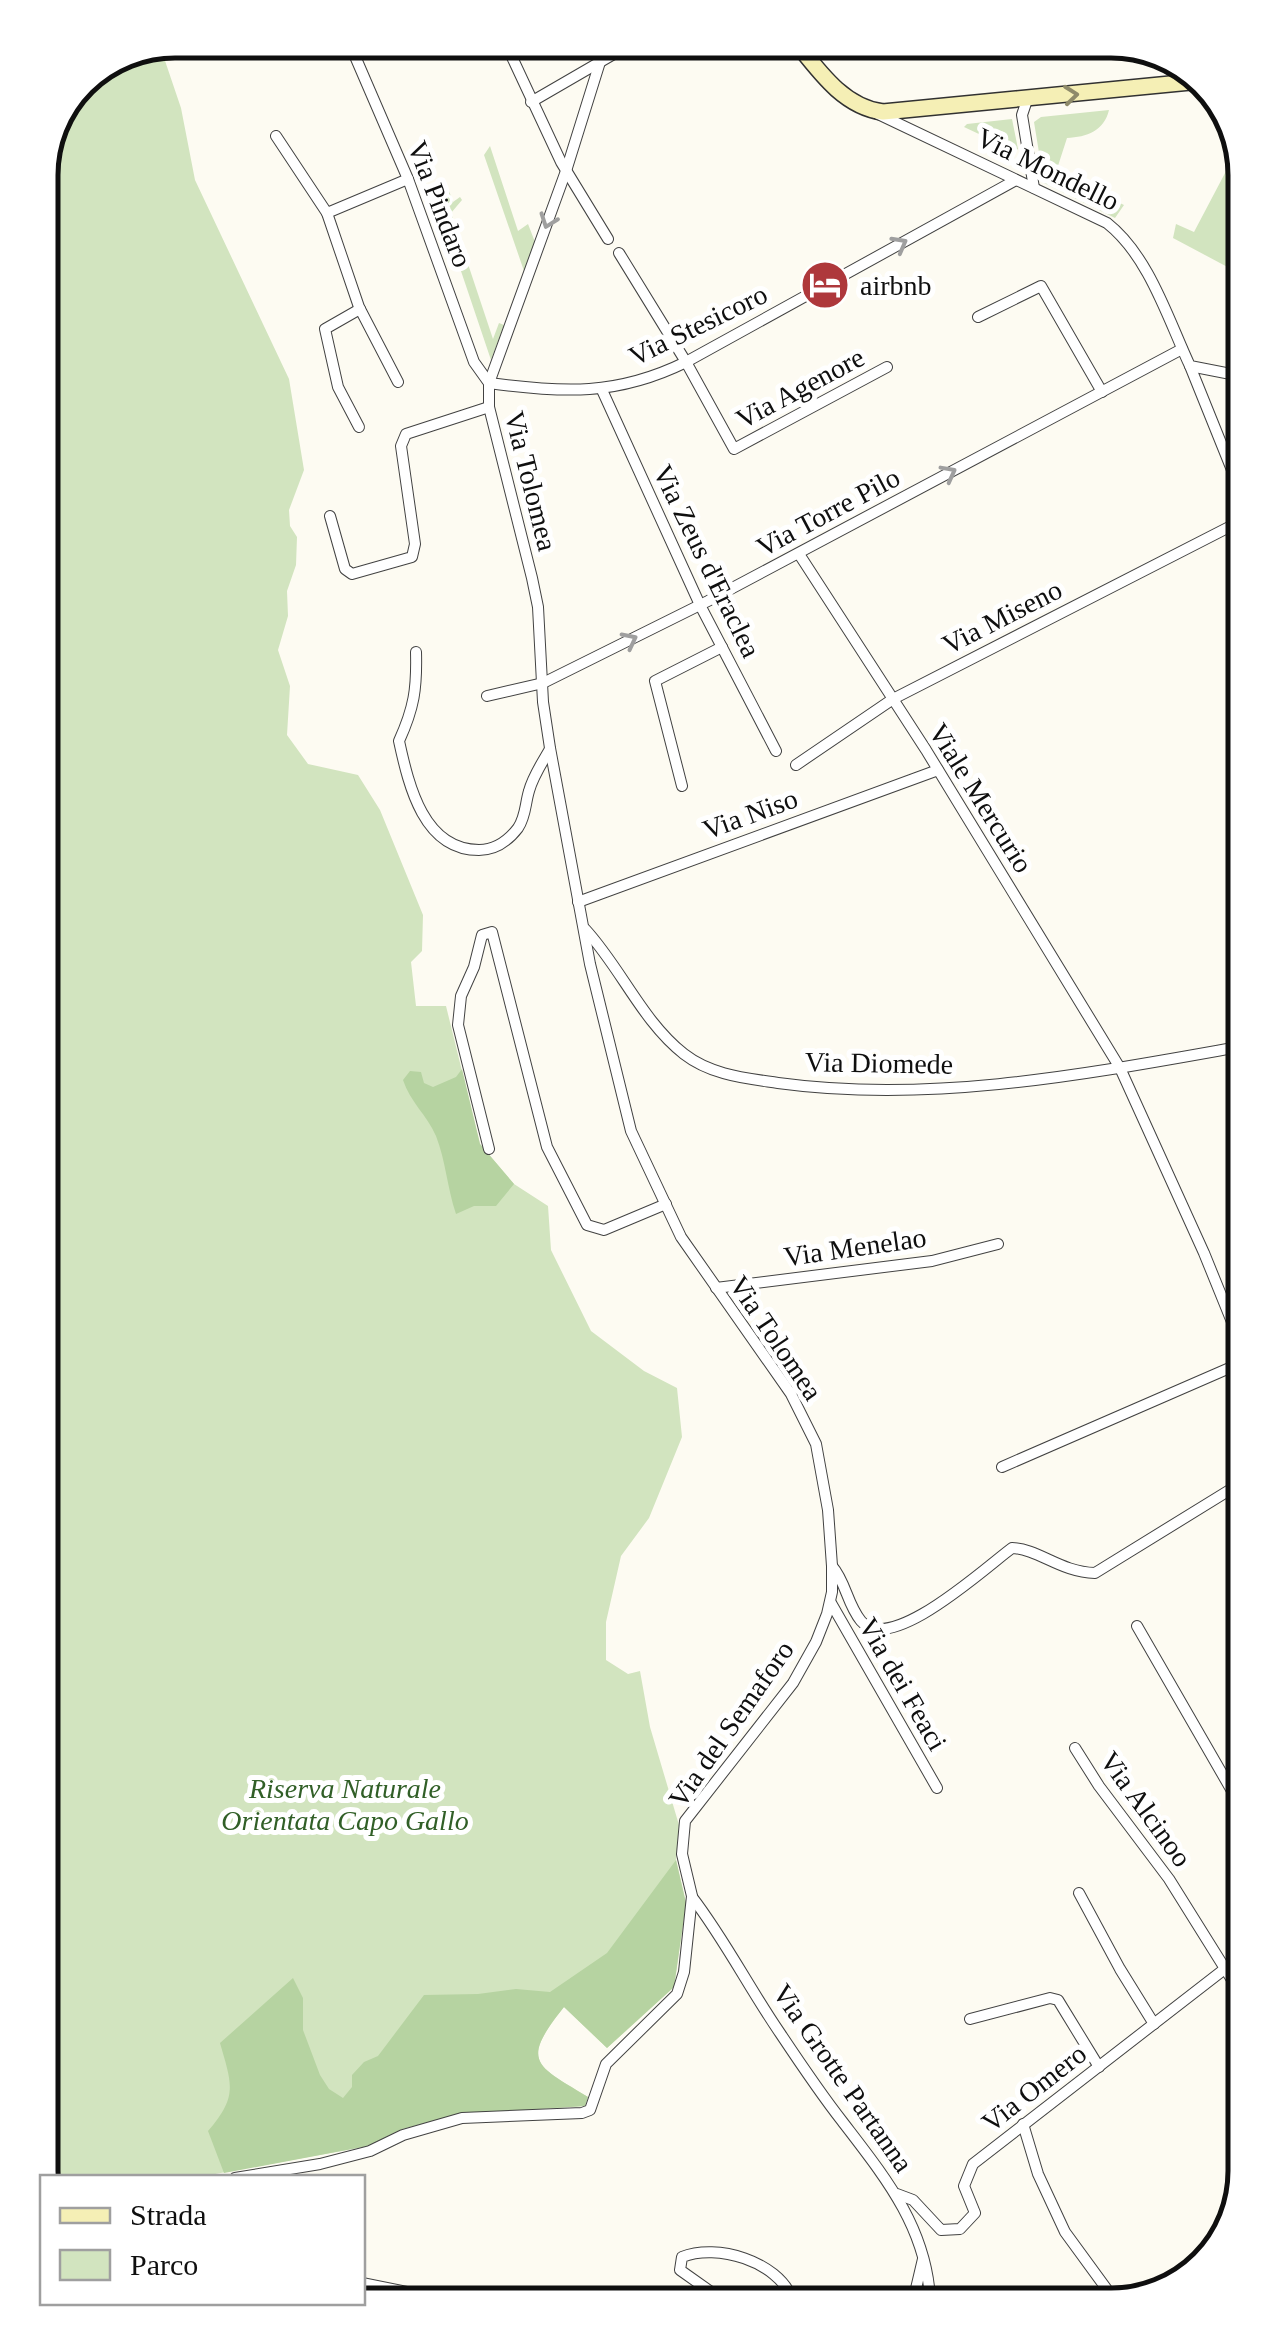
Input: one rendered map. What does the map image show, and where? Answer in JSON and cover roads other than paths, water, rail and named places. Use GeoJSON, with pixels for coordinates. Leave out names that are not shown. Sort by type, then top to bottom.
{"type":"FeatureCollection","features":[{"type":"Feature","properties":{"kind":"main road","name":"Via Mondello"},"geometry":{"type":"LineString","coordinates":[[810,58],[842,94],[870,110]]}},
{"type":"Feature","properties":{"kind":"main road"},"geometry":{"type":"LineString","coordinates":[[870,110],[899,112],[1183,83]]}},
{"type":"Feature","properties":{"kind":"street","name":"Via Pindaro"},"geometry":{"type":"LineString","coordinates":[[356,58],[408,179],[474,362],[489,383]]}},
{"type":"Feature","properties":{"kind":"street"},"geometry":{"type":"LineString","coordinates":[[512,58],[566,171],[608,239]]}},
{"type":"Feature","properties":{"kind":"street"},"geometry":{"type":"LineString","coordinates":[[531,102],[607,58]]}},
{"type":"Feature","properties":{"kind":"street","name":"Via Tolomea"},"geometry":{"type":"LineString","coordinates":[[600,62],[566,171],[489,383],[489,406],[532,578],[550,748],[583,927],[631,1131],[681,1237],[791,1394],[816,1444],[828,1510],[832,1566]]}},
{"type":"Feature","properties":{"kind":"street"},"geometry":{"type":"LineString","coordinates":[[1027,100],[1022,115],[1035,189]]}},
{"type":"Feature","properties":{"kind":"street","name":"Via Mondello"},"geometry":{"type":"LineString","coordinates":[[870,110],[1092,215],[1118,233],[1146,275],[1182,349],[1228,460]]}},
{"type":"Feature","properties":{"kind":"street"},"geometry":{"type":"LineString","coordinates":[[276,136],[326,213],[360,310],[398,382]]}},
{"type":"Feature","properties":{"kind":"street"},"geometry":{"type":"LineString","coordinates":[[326,213],[408,179]]}},
{"type":"Feature","properties":{"kind":"street","name":"Via Stesicoro"},"geometry":{"type":"LineString","coordinates":[[489,383],[554,391],[602,390],[642,382],[686,362],[1016,180]]}},
{"type":"Feature","properties":{"kind":"street"},"geometry":{"type":"LineString","coordinates":[[618,252],[686,362]]}},
{"type":"Feature","properties":{"kind":"street"},"geometry":{"type":"LineString","coordinates":[[978,317],[1040,286],[1102,392]]}},
{"type":"Feature","properties":{"kind":"street"},"geometry":{"type":"LineString","coordinates":[[359,427],[338,387],[325,329],[360,310]]}},
{"type":"Feature","properties":{"kind":"street","name":"Via Torre Pilo"},"geometry":{"type":"LineString","coordinates":[[487,696],[543,683],[700,605],[1182,349]]}},
{"type":"Feature","properties":{"kind":"street","name":"Via Agenore"},"geometry":{"type":"LineString","coordinates":[[686,362],[734,449],[887,367]]}},
{"type":"Feature","properties":{"kind":"street"},"geometry":{"type":"LineString","coordinates":[[1190,366],[1228,373]]}},
{"type":"Feature","properties":{"kind":"street","name":"Via Zeus d'Eraclea"},"geometry":{"type":"LineString","coordinates":[[602,390],[700,605],[776,750]]}},
{"type":"Feature","properties":{"kind":"street"},"geometry":{"type":"LineString","coordinates":[[330,516],[345,569],[352,574],[412,557],[416,544],[401,446],[406,434],[489,406]]}},
{"type":"Feature","properties":{"kind":"street","name":"Via Miseno"},"geometry":{"type":"LineString","coordinates":[[796,765],[893,699],[1228,526]]}},
{"type":"Feature","properties":{"kind":"street","name":"Viale Mercurio"},"geometry":{"type":"LineString","coordinates":[[799,554],[938,770],[1120,1068],[1228,1313]]}},
{"type":"Feature","properties":{"kind":"street"},"geometry":{"type":"LineString","coordinates":[[682,786],[655,681],[722,647]]}},
{"type":"Feature","properties":{"kind":"street"},"geometry":{"type":"LineString","coordinates":[[416,652],[417,687],[412,714],[399,741],[421,811],[432,830],[458,850],[491,850],[519,827],[536,772],[550,748]]}},
{"type":"Feature","properties":{"kind":"street","name":"Via Niso"},"geometry":{"type":"LineString","coordinates":[[578,902],[938,770]]}},
{"type":"Feature","properties":{"kind":"street","name":"Via Diomede"},"geometry":{"type":"LineString","coordinates":[[583,927],[683,1054],[734,1076],[816,1088],[900,1090],[998,1084],[1228,1049]]}},
{"type":"Feature","properties":{"kind":"street"},"geometry":{"type":"LineString","coordinates":[[490,1149],[458,1025],[461,996],[474,967],[482,934],[492,932],[548,1147],[587,1224],[604,1230],[666,1204]]}},
{"type":"Feature","properties":{"kind":"street","name":"Via Menelao"},"geometry":{"type":"LineString","coordinates":[[716,1288],[932,1261],[998,1244]]}},
{"type":"Feature","properties":{"kind":"street"},"geometry":{"type":"LineString","coordinates":[[1002,1468],[1228,1369]]}},
{"type":"Feature","properties":{"kind":"street"},"geometry":{"type":"LineString","coordinates":[[832,1566],[841,1576],[862,1622],[876,1630],[890,1628],[924,1615],[1012,1548],[1024,1549],[1075,1572],[1095,1574],[1228,1491]]}},
{"type":"Feature","properties":{"kind":"street","name":"Via del Semaforo"},"geometry":{"type":"LineString","coordinates":[[253,2175],[370,2151],[404,2134],[462,2118],[590,2110],[606,2064],[677,1994],[684,1972],[692,1896],[682,1854],[685,1821],[793,1683],[816,1642],[830,1602],[832,1566]]}},
{"type":"Feature","properties":{"kind":"street","name":"Via dei Feaci"},"geometry":{"type":"LineString","coordinates":[[830,1602],[937,1788]]}},
{"type":"Feature","properties":{"kind":"street"},"geometry":{"type":"LineString","coordinates":[[1138,1626],[1228,1784]]}},
{"type":"Feature","properties":{"kind":"street","name":"Via Alcinoo"},"geometry":{"type":"LineString","coordinates":[[1075,1748],[1169,1879],[1228,1975]]}},
{"type":"Feature","properties":{"kind":"street"},"geometry":{"type":"LineString","coordinates":[[1079,1892],[1154,2024]]}},
{"type":"Feature","properties":{"kind":"street","name":"Via Grotte Partanna"},"geometry":{"type":"LineString","coordinates":[[692,1896],[778,2030],[897,2194],[914,2228],[928,2288]]}},
{"type":"Feature","properties":{"kind":"street","name":"Via Omero"},"geometry":{"type":"LineString","coordinates":[[897,2194],[913,2200],[941,2230],[960,2229],[976,2214],[964,2186],[973,2164],[1228,1966]]}},
{"type":"Feature","properties":{"kind":"street"},"geometry":{"type":"LineString","coordinates":[[970,2019],[1050,1998],[1058,2000],[1099,2066]]}},
{"type":"Feature","properties":{"kind":"street"},"geometry":{"type":"LineString","coordinates":[[1023,2124],[1038,2174],[1065,2232],[1107,2288]]}},
{"type":"Feature","properties":{"kind":"street"},"geometry":{"type":"LineString","coordinates":[[705,2288],[680,2270],[682,2257],[694,2252],[721,2253],[745,2260],[771,2272],[787,2288]]}},
{"type":"Feature","properties":{"kind":"street"},"geometry":{"type":"LineString","coordinates":[[916,2288],[923,2258]]}},
{"type":"Feature","properties":{"kind":"place","name":"airbnb"},"geometry":{"type":"Point","coordinates":[825,285]}},
{"type":"Feature","properties":{"kind":"park label","name":"Riserva Naturale Orientata Capo Gallo"},"geometry":{"type":"Point","coordinates":[345,1804]}}]}
